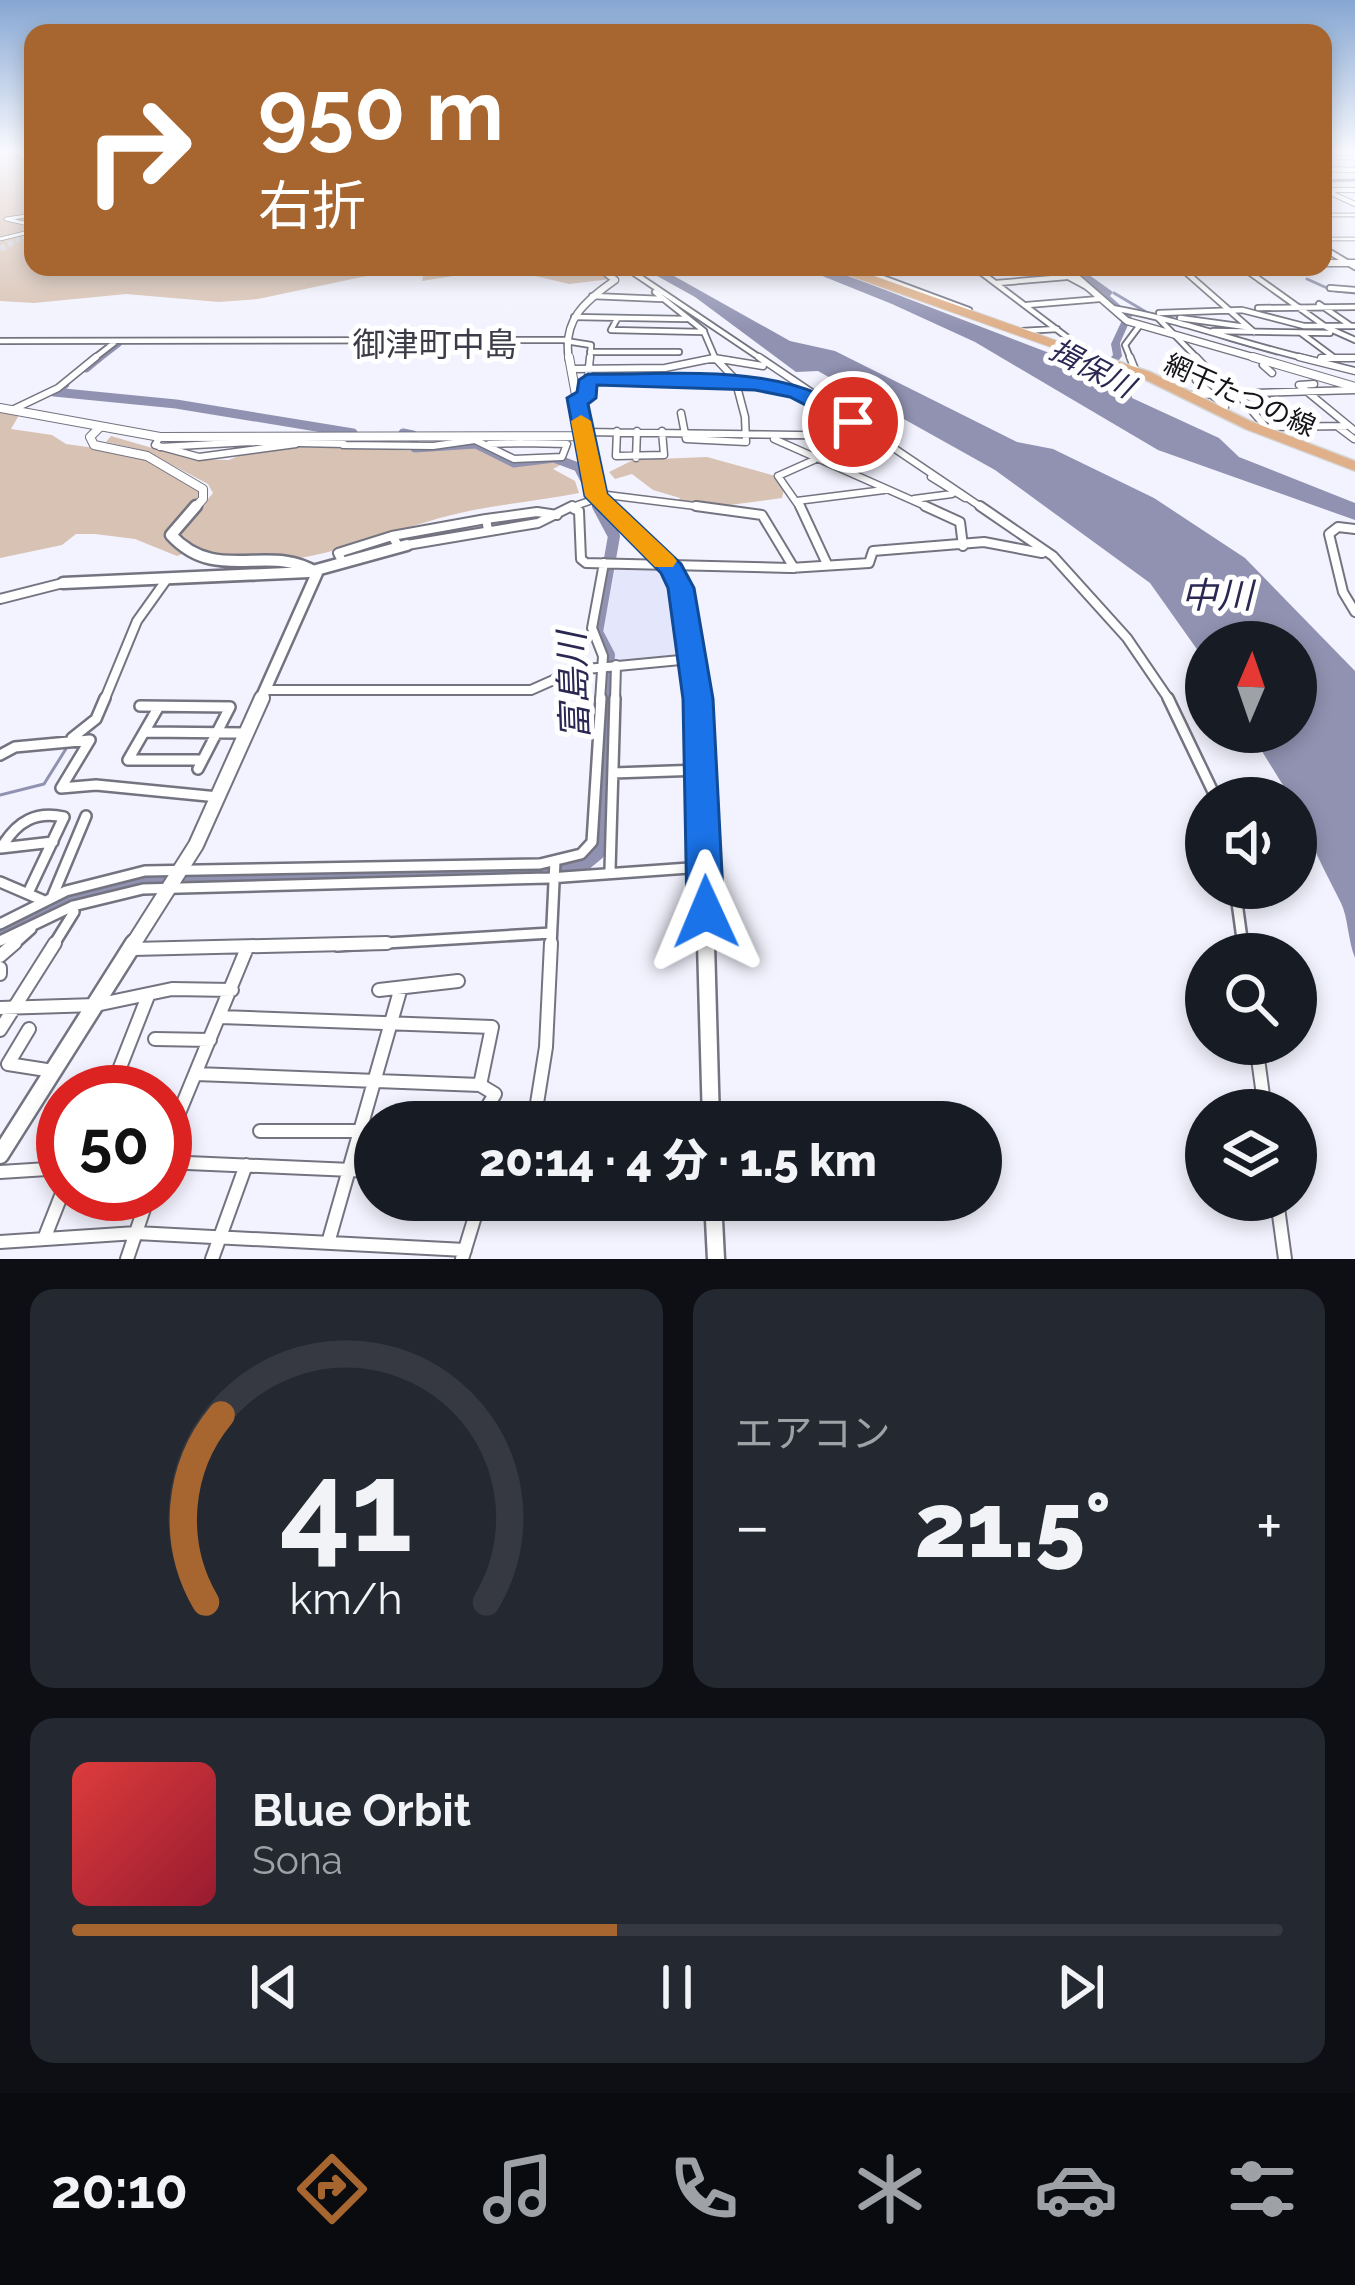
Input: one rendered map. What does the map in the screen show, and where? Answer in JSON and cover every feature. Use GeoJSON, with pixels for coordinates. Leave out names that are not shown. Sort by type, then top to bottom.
{"type":"FeatureCollection","features":[{"type":"Feature","properties":{"kind":"main road","name":"網干たつの線"},"geometry":{"type":"LineString","coordinates":[[861,276],[1076,355],[1136,372],[1355,466]]}},
{"type":"Feature","properties":{"kind":"street"},"geometry":{"type":"LineString","coordinates":[[24,216],[6,219],[24,225]]}},
{"type":"Feature","properties":{"kind":"street"},"geometry":{"type":"LineString","coordinates":[[613,276],[616,278],[573,317],[566,340],[582,401],[590,499],[666,563],[681,588],[702,770],[711,1101]]}},
{"type":"Feature","properties":{"kind":"street"},"geometry":{"type":"LineString","coordinates":[[638,276],[689,320],[707,329],[716,358],[736,385],[737,398],[748,414],[746,435]]}},
{"type":"Feature","properties":{"kind":"street"},"geometry":{"type":"LineString","coordinates":[[639,276],[707,329],[981,503],[1059,562],[1096,600],[1174,707],[1209,777]]}},
{"type":"Feature","properties":{"kind":"street"},"geometry":{"type":"LineString","coordinates":[[877,276],[1022,331],[1057,328]]}},
{"type":"Feature","properties":{"kind":"street"},"geometry":{"type":"LineString","coordinates":[[986,276],[1080,347],[1076,355]]}},
{"type":"Feature","properties":{"kind":"street"},"geometry":{"type":"LineString","coordinates":[[1075,276],[1119,317],[1355,388]]}},
{"type":"Feature","properties":{"kind":"street"},"geometry":{"type":"LineString","coordinates":[[1191,276],[1252,330]]}},
{"type":"Feature","properties":{"kind":"street"},"geometry":{"type":"LineString","coordinates":[[1255,276],[1325,326]]}},
{"type":"Feature","properties":{"kind":"street"},"geometry":{"type":"LineString","coordinates":[[996,283],[1066,277],[1087,287]]}},
{"type":"Feature","properties":{"kind":"street"},"geometry":{"type":"LineString","coordinates":[[1330,288],[1355,291]]}},
{"type":"Feature","properties":{"kind":"street"},"geometry":{"type":"LineString","coordinates":[[1318,292],[1334,303]]}},
{"type":"Feature","properties":{"kind":"street"},"geometry":{"type":"LineString","coordinates":[[592,296],[662,298]]}},
{"type":"Feature","properties":{"kind":"street"},"geometry":{"type":"LineString","coordinates":[[1025,305],[1099,299]]}},
{"type":"Feature","properties":{"kind":"street"},"geometry":{"type":"LineString","coordinates":[[1355,307],[1334,303],[1260,307],[1290,323],[1338,329],[1355,340]]}},
{"type":"Feature","properties":{"kind":"street"},"geometry":{"type":"LineString","coordinates":[[1318,304],[1354,327]]}},
{"type":"Feature","properties":{"kind":"street"},"geometry":{"type":"LineString","coordinates":[[1110,308],[1179,319],[1302,359],[1355,370]]}},
{"type":"Feature","properties":{"kind":"street"},"geometry":{"type":"LineString","coordinates":[[1157,314],[1160,310],[1269,313]]}},
{"type":"Feature","properties":{"kind":"street"},"geometry":{"type":"LineString","coordinates":[[1157,314],[1270,430],[1337,426],[1353,434]]}},
{"type":"Feature","properties":{"kind":"street"},"geometry":{"type":"LineString","coordinates":[[1179,319],[1184,316],[1252,330]]}},
{"type":"Feature","properties":{"kind":"street"},"geometry":{"type":"LineString","coordinates":[[573,317],[689,320]]}},
{"type":"Feature","properties":{"kind":"street"},"geometry":{"type":"LineString","coordinates":[[617,319],[611,330],[707,329]]}},
{"type":"Feature","properties":{"kind":"street"},"geometry":{"type":"LineString","coordinates":[[1136,372],[1125,345],[1137,324]]}},
{"type":"Feature","properties":{"kind":"street"},"geometry":{"type":"LineString","coordinates":[[1209,331],[1299,333],[1354,327]]}},
{"type":"Feature","properties":{"kind":"street"},"geometry":{"type":"LineString","coordinates":[[1299,333],[1335,358]]}},
{"type":"Feature","properties":{"kind":"street"},"geometry":{"type":"LineString","coordinates":[[0,341],[566,340],[589,344],[590,368],[582,401]]}},
{"type":"Feature","properties":{"kind":"street"},"geometry":{"type":"LineString","coordinates":[[12,411],[58,388],[116,342]]}},
{"type":"Feature","properties":{"kind":"street"},"geometry":{"type":"LineString","coordinates":[[1292,346],[1302,359]]}},
{"type":"Feature","properties":{"kind":"street"},"geometry":{"type":"LineString","coordinates":[[590,352],[679,352]]}},
{"type":"Feature","properties":{"kind":"street"},"geometry":{"type":"LineString","coordinates":[[572,369],[669,368],[716,358],[755,361],[790,382]]}},
{"type":"Feature","properties":{"kind":"street"},"geometry":{"type":"LineString","coordinates":[[1264,361],[1355,358]]}},
{"type":"Feature","properties":{"kind":"street"},"geometry":{"type":"LineString","coordinates":[[1264,361],[1277,392]]}},
{"type":"Feature","properties":{"kind":"street"},"geometry":{"type":"LineString","coordinates":[[588,380],[736,385],[795,392],[821,402]]}},
{"type":"Feature","properties":{"kind":"street"},"geometry":{"type":"LineString","coordinates":[[1196,380],[1225,407],[1217,410]]}},
{"type":"Feature","properties":{"kind":"street"},"geometry":{"type":"LineString","coordinates":[[1314,384],[1299,385],[1353,434]]}},
{"type":"Feature","properties":{"kind":"street"},"geometry":{"type":"LineString","coordinates":[[1187,395],[1355,388]]}},
{"type":"Feature","properties":{"kind":"street"},"geometry":{"type":"LineString","coordinates":[[1258,392],[1300,426]]}},
{"type":"Feature","properties":{"kind":"street"},"geometry":{"type":"LineString","coordinates":[[0,408],[100,427],[199,457],[346,440],[434,446],[469,440],[488,445],[501,455],[521,460],[562,457],[567,444],[523,440],[252,439],[160,442]]}},
{"type":"Feature","properties":{"kind":"street"},"geometry":{"type":"LineString","coordinates":[[682,413],[685,431]]}},
{"type":"Feature","properties":{"kind":"street"},"geometry":{"type":"LineString","coordinates":[[1337,426],[1353,434]]}},
{"type":"Feature","properties":{"kind":"street"},"geometry":{"type":"LineString","coordinates":[[100,427],[90,437],[94,445],[147,456],[202,489],[202,499],[171,535],[185,550],[227,564],[301,562],[316,571]]}},
{"type":"Feature","properties":{"kind":"street"},"geometry":{"type":"LineString","coordinates":[[616,431],[616,456],[636,458],[664,454],[662,431]]}},
{"type":"Feature","properties":{"kind":"street"},"geometry":{"type":"LineString","coordinates":[[488,445],[616,431],[867,436]]}},
{"type":"Feature","properties":{"kind":"street"},"geometry":{"type":"LineString","coordinates":[[636,458],[637,431]]}},
{"type":"Feature","properties":{"kind":"street"},"geometry":{"type":"LineString","coordinates":[[767,436],[962,523],[962,546]]}},
{"type":"Feature","properties":{"kind":"street"},"geometry":{"type":"LineString","coordinates":[[252,439],[296,444]]}},
{"type":"Feature","properties":{"kind":"street"},"geometry":{"type":"LineString","coordinates":[[815,459],[778,476],[797,501],[827,565]]}},
{"type":"Feature","properties":{"kind":"street"},"geometry":{"type":"LineString","coordinates":[[931,477],[981,503]]}},
{"type":"Feature","properties":{"kind":"street"},"geometry":{"type":"LineString","coordinates":[[797,501],[887,489]]}},
{"type":"Feature","properties":{"kind":"street"},"geometry":{"type":"LineString","coordinates":[[912,500],[955,493]]}},
{"type":"Feature","properties":{"kind":"street"},"geometry":{"type":"LineString","coordinates":[[399,543],[558,516],[590,499],[754,512],[763,516],[794,568]]}},
{"type":"Feature","properties":{"kind":"street"},"geometry":{"type":"LineString","coordinates":[[574,508],[579,512],[583,562],[794,568],[869,563],[873,551],[1024,544],[1059,562]]}},
{"type":"Feature","properties":{"kind":"street"},"geometry":{"type":"LineString","coordinates":[[0,599],[63,583],[316,571],[486,519],[537,512],[558,516]]}},
{"type":"Feature","properties":{"kind":"street"},"geometry":{"type":"LineString","coordinates":[[486,519],[488,530]]}},
{"type":"Feature","properties":{"kind":"street"},"geometry":{"type":"LineString","coordinates":[[1355,530],[1337,527],[1329,534],[1343,592],[1355,612]]}},
{"type":"Feature","properties":{"kind":"street"},"geometry":{"type":"LineString","coordinates":[[609,563],[592,628],[609,666],[610,870]]}},
{"type":"Feature","properties":{"kind":"street"},"geometry":{"type":"LineString","coordinates":[[58,1065],[177,879],[248,733],[316,571]]}},
{"type":"Feature","properties":{"kind":"street"},"geometry":{"type":"LineString","coordinates":[[71,740],[77,730],[96,719],[137,622],[168,576]]}},
{"type":"Feature","properties":{"kind":"street"},"geometry":{"type":"LineString","coordinates":[[267,690],[531,690],[565,673],[692,658]]}},
{"type":"Feature","properties":{"kind":"street"},"geometry":{"type":"LineString","coordinates":[[0,941],[73,906],[177,879],[555,869],[592,842],[609,666]]}},
{"type":"Feature","properties":{"kind":"street"},"geometry":{"type":"LineString","coordinates":[[140,706],[159,706],[230,707],[200,765],[128,760],[159,706]]}},
{"type":"Feature","properties":{"kind":"street"},"geometry":{"type":"LineString","coordinates":[[144,733],[248,733]]}},
{"type":"Feature","properties":{"kind":"street"},"geometry":{"type":"LineString","coordinates":[[3,750],[90,740],[61,788],[96,785],[218,797]]}},
{"type":"Feature","properties":{"kind":"street"},"geometry":{"type":"LineString","coordinates":[[613,773],[702,770]]}},
{"type":"Feature","properties":{"kind":"street"},"geometry":{"type":"LineString","coordinates":[[48,899],[86,816]]}},
{"type":"Feature","properties":{"kind":"street"},"geometry":{"type":"LineString","coordinates":[[1,847],[16,822],[64,817],[28,893]]}},
{"type":"Feature","properties":{"kind":"street"},"geometry":{"type":"LineString","coordinates":[[1,847],[52,842]]}},
{"type":"Feature","properties":{"kind":"street"},"geometry":{"type":"LineString","coordinates":[[0,924],[48,899],[120,875],[177,879],[705,867]]}},
{"type":"Feature","properties":{"kind":"street"},"geometry":{"type":"LineString","coordinates":[[537,1101],[546,1048],[555,869]]}},
{"type":"Feature","properties":{"kind":"street"},"geometry":{"type":"LineString","coordinates":[[0,882],[48,899]]}},
{"type":"Feature","properties":{"kind":"street"},"geometry":{"type":"LineString","coordinates":[[0,1030],[74,912],[73,906]]}},
{"type":"Feature","properties":{"kind":"street"},"geometry":{"type":"LineString","coordinates":[[0,956],[41,920]]}},
{"type":"Feature","properties":{"kind":"street"},"geometry":{"type":"LineString","coordinates":[[132,949],[551,933]]}},
{"type":"Feature","properties":{"kind":"street"},"geometry":{"type":"LineString","coordinates":[[192,1083],[247,948]]}},
{"type":"Feature","properties":{"kind":"street"},"geometry":{"type":"LineString","coordinates":[[379,990],[458,981]]}},
{"type":"Feature","properties":{"kind":"street"},"geometry":{"type":"LineString","coordinates":[[0,1008],[96,1005],[172,989],[232,990]]}},
{"type":"Feature","properties":{"kind":"street"},"geometry":{"type":"LineString","coordinates":[[369,1101],[400,991]]}},
{"type":"Feature","properties":{"kind":"street"},"geometry":{"type":"LineString","coordinates":[[121,1065],[148,996]]}},
{"type":"Feature","properties":{"kind":"street"},"geometry":{"type":"LineString","coordinates":[[220,1017],[492,1027],[480,1085]]}},
{"type":"Feature","properties":{"kind":"street"},"geometry":{"type":"LineString","coordinates":[[29,1029],[4,1067],[36,1070]]}},
{"type":"Feature","properties":{"kind":"street"},"geometry":{"type":"LineString","coordinates":[[155,1039],[210,1040]]}},
{"type":"Feature","properties":{"kind":"street"},"geometry":{"type":"LineString","coordinates":[[196,1074],[480,1085],[494,1094],[490,1101]]}},
{"type":"Feature","properties":{"kind":"street"},"geometry":{"type":"LineString","coordinates":[[0,1156],[36,1099]]}},
{"type":"Feature","properties":{"kind":"street"},"geometry":{"type":"LineString","coordinates":[[260,1130],[354,1131]]}},
{"type":"Feature","properties":{"kind":"street"},"geometry":{"type":"LineString","coordinates":[[328,1243],[354,1152]]}},
{"type":"Feature","properties":{"kind":"street"},"geometry":{"type":"LineString","coordinates":[[192,1163],[354,1170]]}},
{"type":"Feature","properties":{"kind":"street"},"geometry":{"type":"LineString","coordinates":[[212,1259],[246,1166]]}},
{"type":"Feature","properties":{"kind":"street"},"geometry":{"type":"LineString","coordinates":[[0,1172],[36,1170]]}},
{"type":"Feature","properties":{"kind":"street"},"geometry":{"type":"LineString","coordinates":[[44,1239],[51,1221]]}},
{"type":"Feature","properties":{"kind":"street"},"geometry":{"type":"LineString","coordinates":[[127,1259],[140,1221]]}},
{"type":"Feature","properties":{"kind":"street"},"geometry":{"type":"LineString","coordinates":[[0,1242],[136,1233],[464,1255],[474,1221]]}},
{"type":"Feature","properties":{"kind":"street"},"geometry":{"type":"LineString","coordinates":[[714,1221],[716,1259]]}},
{"type":"Feature","properties":{"kind":"street"},"geometry":{"type":"LineString","coordinates":[[1280,1221],[1285,1259]]}},
{"type":"Feature","properties":{"kind":"shaded area"},"geometry":{"type":"Polygon","coordinates":[[[0,211],[24,211],[24,276],[366,276],[258,299],[219,302],[126,294],[34,303],[0,301],[0,211]]]}},
{"type":"Feature","properties":{"kind":"shaded area"},"geometry":{"type":"Polygon","coordinates":[[[536,276],[611,279],[569,284],[536,276]]]}},
{"type":"Feature","properties":{"kind":"shaded area"},"geometry":{"type":"Polygon","coordinates":[[[0,411],[19,415],[11,429],[52,435],[66,444],[131,453],[195,485],[198,500],[164,533],[164,539],[185,553],[177,556],[135,539],[76,534],[62,545],[0,558],[0,411]]]}},
{"type":"Feature","properties":{"kind":"shaded area"},"geometry":{"type":"Polygon","coordinates":[[[111,436],[190,459],[229,460],[245,453],[300,447],[427,451],[468,445],[512,464],[566,462],[553,469],[575,481],[579,493],[460,513],[317,555],[242,561],[208,553],[179,534],[213,493],[208,484],[146,451],[106,442],[111,436]]]}},
{"type":"Feature","properties":{"kind":"shaded area"},"geometry":{"type":"Polygon","coordinates":[[[707,457],[779,477],[785,485],[782,498],[722,506],[678,502],[680,498],[653,490],[632,474],[615,479],[609,472],[633,460],[707,457]]]}},
{"type":"Feature","properties":{"kind":"shaded area"},"geometry":{"type":"Polygon","coordinates":[[[616,565],[661,566],[668,573],[686,656],[615,663],[603,630],[616,565]]]}},
{"type":"Feature","properties":{"kind":"water","name":"中川"},"geometry":{"type":"Polygon","coordinates":[[[657,276],[674,276],[790,341],[835,351],[1017,442],[1053,449],[1154,498],[1245,558],[1306,621],[1185,621],[1185,632],[1150,583],[995,470],[818,371],[796,372],[695,297],[657,276]]]}},
{"type":"Feature","properties":{"kind":"water"},"geometry":{"type":"Polygon","coordinates":[[[822,276],[849,276],[1052,354],[1096,381],[1114,386],[1099,370],[1113,355],[1111,344],[1124,316],[1081,276],[1091,276],[1113,292],[1110,296],[1132,316],[1120,343],[1122,356],[1111,371],[1131,388],[1132,398],[1219,438],[1239,457],[1355,503],[1355,520],[1158,450],[975,342],[822,276]]]}},
{"type":"Feature","properties":{"kind":"water","name":"中川"},"geometry":{"type":"Polygon","coordinates":[[[1317,632],[1355,671],[1355,958],[1343,909],[1317,854],[1317,777],[1278,777],[1263,753],[1317,753],[1317,632]]]}},
{"type":"Feature","properties":{"kind":"waterway"},"geometry":{"type":"LineString","coordinates":[[1307,279],[1327,288]]}},
{"type":"Feature","properties":{"kind":"waterway"},"geometry":{"type":"LineString","coordinates":[[1336,291],[1355,293]]}},
{"type":"Feature","properties":{"kind":"waterway"},"geometry":{"type":"LineString","coordinates":[[1114,293],[1146,312]]}},
{"type":"Feature","properties":{"kind":"waterway"},"geometry":{"type":"LineString","coordinates":[[1167,318],[1192,325]]}},
{"type":"Feature","properties":{"kind":"waterway"},"geometry":{"type":"LineString","coordinates":[[1229,340],[1277,354]]}},
{"type":"Feature","properties":{"kind":"waterway","name":"富島川"},"geometry":{"type":"LineString","coordinates":[[96,360],[118,343]]}},
{"type":"Feature","properties":{"kind":"waterway","name":"富島川"},"geometry":{"type":"LineString","coordinates":[[86,368],[99,357]]}},
{"type":"Feature","properties":{"kind":"waterway","name":"富島川"},"geometry":{"type":"LineString","coordinates":[[65,384],[54,392],[176,404],[353,433]]}},
{"type":"Feature","properties":{"kind":"waterway","name":"富島川"},"geometry":{"type":"LineString","coordinates":[[403,433],[413,435],[415,448],[476,444],[514,463],[554,458],[578,467],[600,509]]}},
{"type":"Feature","properties":{"kind":"waterway","name":"富島川"},"geometry":{"type":"LineString","coordinates":[[598,506],[614,536],[597,632],[609,655],[606,701]]}},
{"type":"Feature","properties":{"kind":"waterway","name":"富島川"},"geometry":{"type":"LineString","coordinates":[[0,933],[73,898],[125,883],[544,871],[586,862],[598,852],[607,698]]}},
{"type":"Feature","properties":{"kind":"waterway"},"geometry":{"type":"LineString","coordinates":[[0,795],[44,784],[69,744]]}},
{"type":"Feature","properties":{"kind":"tunnel"},"geometry":{"type":"LineString","coordinates":[[15,241],[24,236]]}},
{"type":"Feature","properties":{"kind":"tunnel"},"geometry":{"type":"LineString","coordinates":[[0,249],[15,241]]}},
{"type":"Feature","properties":{"kind":"tunnel"},"geometry":{"type":"LineString","coordinates":[[9,244],[15,241]]}},
{"type":"Feature","properties":{"kind":"slow traffic"},"geometry":{"type":"LineString","coordinates":[[581,421],[596,496],[664,561]]}},
{"type":"Feature","properties":{"kind":"district","name":"御津町中島"},"geometry":{"type":"Point","coordinates":[435,344]}},
{"type":"Feature","properties":{"kind":"route"},"geometry":{"type":"LineString","coordinates":[[706,912],[698,699],[681,588],[672,569],[596,496],[577,398],[586,398],[588,380],[755,384],[821,402],[853,422]]}},
{"type":"Feature","properties":{"kind":"water label","name":"揖保川"},"geometry":{"type":"Point","coordinates":[1092,368]}}]}
